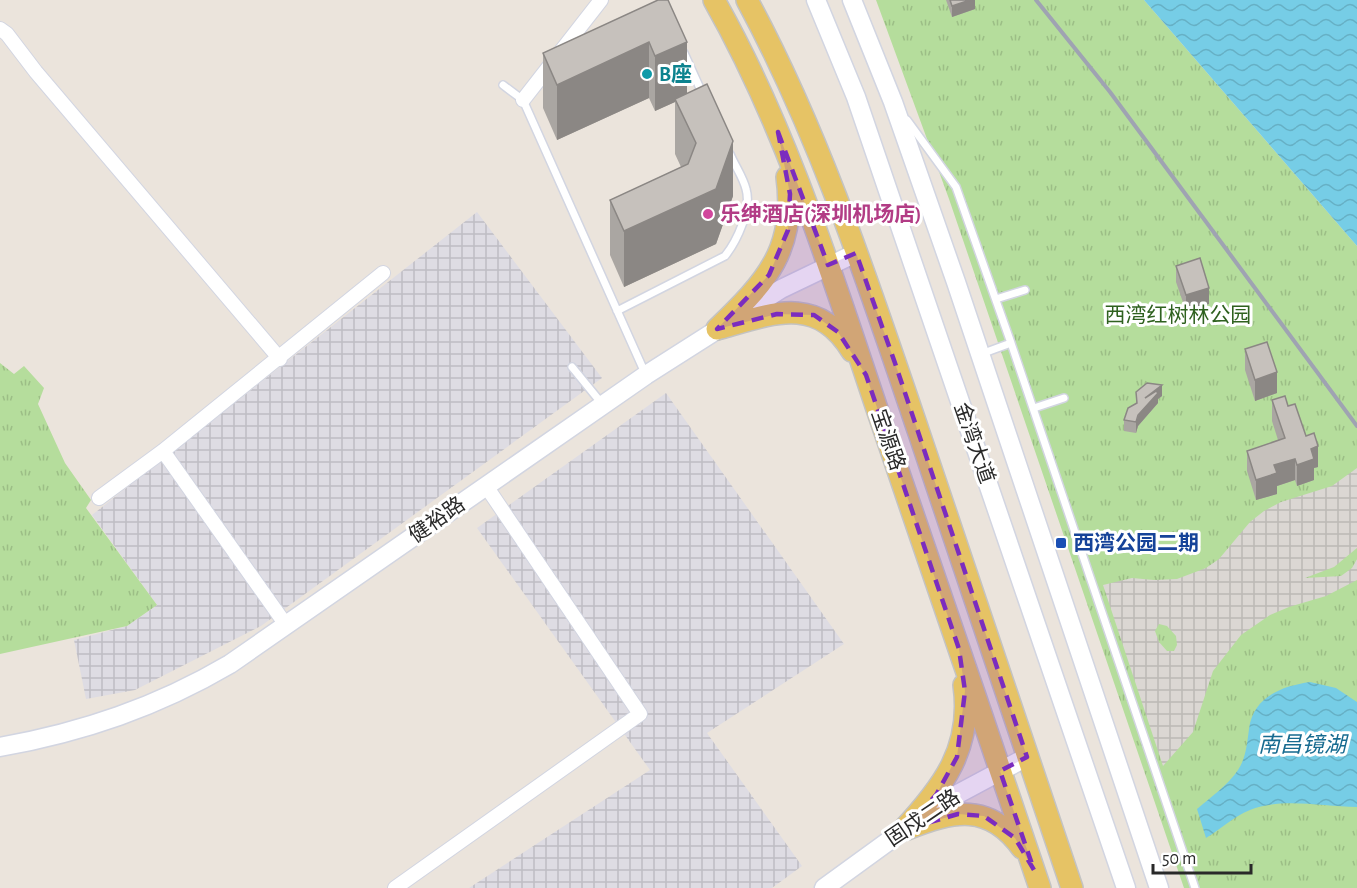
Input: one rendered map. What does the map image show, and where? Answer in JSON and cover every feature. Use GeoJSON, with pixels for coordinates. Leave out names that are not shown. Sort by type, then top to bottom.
{"type":"FeatureCollection","features":[{"type":"Feature","properties":{"kind":"main road","name":"宝源路"},"geometry":{"type":"LineString","coordinates":[[714,0],[778,132],[828,265],[1037,879]]}},
{"type":"Feature","properties":{"kind":"main road","name":"宝源路"},"geometry":{"type":"LineString","coordinates":[[747,0],[780,60],[827,173],[1072,888]]}},
{"type":"Feature","properties":{"kind":"main road","name":"金湾大道"},"geometry":{"type":"LineString","coordinates":[[816,0],[860,108],[1126,888]]}},
{"type":"Feature","properties":{"kind":"main road","name":"金湾大道"},"geometry":{"type":"LineString","coordinates":[[852,0],[893,102],[1160,888]]}},
{"type":"Feature","properties":{"kind":"main road"},"geometry":{"type":"LineString","coordinates":[[717,329],[769,275],[788,230],[790,194],[778,132]]}},
{"type":"Feature","properties":{"kind":"main road","name":"健裕路"},"geometry":{"type":"LineString","coordinates":[[0,747],[71,733],[148,706],[230,664],[646,375],[781,289],[856,253]]}},
{"type":"Feature","properties":{"kind":"main road"},"geometry":{"type":"LineString","coordinates":[[717,329],[777,314],[814,315],[838,332],[866,375]]}},
{"type":"Feature","properties":{"kind":"main road"},"geometry":{"type":"LineString","coordinates":[[903,830],[936,795],[957,757],[965,716],[965,691],[959,649]]}},
{"type":"Feature","properties":{"kind":"main road","name":"固戍二路"},"geometry":{"type":"LineString","coordinates":[[824,888],[941,803],[1028,757]]}},
{"type":"Feature","properties":{"kind":"main road"},"geometry":{"type":"LineString","coordinates":[[903,830],[958,814],[984,816],[1001,825],[1014,838],[1037,879]]}},
{"type":"Feature","properties":{"kind":"street"},"geometry":{"type":"LineString","coordinates":[[523,100],[601,0]]}},
{"type":"Feature","properties":{"kind":"street"},"geometry":{"type":"LineString","coordinates":[[0,29],[7,34],[78,123],[280,359]]}},
{"type":"Feature","properties":{"kind":"street"},"geometry":{"type":"LineString","coordinates":[[99,498],[280,359],[383,273]]}},
{"type":"Feature","properties":{"kind":"street"},"geometry":{"type":"LineString","coordinates":[[163,451],[286,625]]}},
{"type":"Feature","properties":{"kind":"street"},"geometry":{"type":"LineString","coordinates":[[395,888],[640,714],[486,486]]}},
{"type":"Feature","properties":{"kind":"lane"},"geometry":{"type":"LineString","coordinates":[[678,42],[708,105]]}},
{"type":"Feature","properties":{"kind":"lane"},"geometry":{"type":"LineString","coordinates":[[503,86],[523,100],[646,375]]}},
{"type":"Feature","properties":{"kind":"lane"},"geometry":{"type":"LineString","coordinates":[[893,102],[956,187],[1034,408],[1194,888]]}},
{"type":"Feature","properties":{"kind":"lane"},"geometry":{"type":"LineString","coordinates":[[617,311],[725,256],[733,246],[748,203],[747,190],[727,148]]}},
{"type":"Feature","properties":{"kind":"lane"},"geometry":{"type":"LineString","coordinates":[[996,299],[1025,290]]}},
{"type":"Feature","properties":{"kind":"lane"},"geometry":{"type":"LineString","coordinates":[[980,354],[1011,343]]}},
{"type":"Feature","properties":{"kind":"lane"},"geometry":{"type":"LineString","coordinates":[[572,367],[603,405]]}},
{"type":"Feature","properties":{"kind":"lane"},"geometry":{"type":"LineString","coordinates":[[1034,408],[1064,398]]}},
{"type":"Feature","properties":{"kind":"highlighted area"},"geometry":{"type":"Polygon","coordinates":[[[778,132],[828,265],[856,253],[895,363],[1027,757],[1000,771],[1034,870],[1015,838],[984,816],[958,814],[903,830],[936,795],[957,757],[965,691],[959,649],[866,375],[838,332],[814,315],[777,314],[717,329],[769,275],[788,230],[790,194],[778,132]]]}},
{"type":"Feature","properties":{"kind":"shaded area"},"geometry":{"type":"Polygon","coordinates":[[[477,212],[602,378],[261,626],[135,690],[86,699],[74,640],[127,626],[157,605],[92,515],[477,212]]]}},
{"type":"Feature","properties":{"kind":"shaded area"},"geometry":{"type":"Polygon","coordinates":[[[666,393],[844,644],[707,733],[802,866],[772,888],[469,888],[650,770],[477,528],[666,393]]]}},
{"type":"Feature","properties":{"kind":"shaded area"},"geometry":{"type":"Polygon","coordinates":[[[1357,468],[1357,548],[1334,567],[1305,578],[1341,576],[1352,568],[1357,559],[1357,580],[1326,596],[1270,615],[1241,635],[1213,671],[1193,732],[1163,766],[1103,585],[1132,578],[1177,579],[1206,568],[1219,559],[1250,522],[1264,511],[1281,502],[1332,486],[1357,468]],[[1159,624],[1155,631],[1159,642],[1167,651],[1174,651],[1177,645],[1176,636],[1167,626],[1159,624]]]}},
{"type":"Feature","properties":{"kind":"green space","name":"西湾红树林公园"},"geometry":{"type":"Polygon","coordinates":[[[876,0],[1144,0],[1357,246],[1357,888],[1184,888],[949,199],[876,0]]]}},
{"type":"Feature","properties":{"kind":"green space"},"geometry":{"type":"Polygon","coordinates":[[[0,363],[14,374],[24,366],[44,388],[38,404],[65,463],[91,500],[86,508],[157,605],[127,626],[0,654],[0,363]]]}},
{"type":"Feature","properties":{"kind":"water"},"geometry":{"type":"Polygon","coordinates":[[[1144,0],[1357,0],[1357,246],[1144,0]]]}},
{"type":"Feature","properties":{"kind":"water","name":"南昌镜湖"},"geometry":{"type":"Polygon","coordinates":[[[1310,682],[1336,688],[1357,702],[1357,807],[1289,803],[1263,806],[1238,816],[1206,838],[1197,809],[1224,786],[1241,765],[1256,709],[1270,695],[1279,690],[1310,682]]]}},
{"type":"Feature","properties":{"kind":"building"},"geometry":{"type":"Polygon","coordinates":[[[658,0],[668,0],[687,42],[655,56],[649,42],[557,85],[543,53],[658,0]]]}},
{"type":"Feature","properties":{"kind":"building"},"geometry":{"type":"Polygon","coordinates":[[[950,0],[970,0],[952,6],[950,0]]]}},
{"type":"Feature","properties":{"kind":"building"},"geometry":{"type":"Polygon","coordinates":[[[707,84],[733,141],[716,189],[624,231],[610,200],[688,164],[696,143],[675,99],[707,84]]]}},
{"type":"Feature","properties":{"kind":"building"},"geometry":{"type":"Polygon","coordinates":[[[1200,258],[1209,288],[1186,295],[1176,266],[1200,258]]]}},
{"type":"Feature","properties":{"kind":"building"},"geometry":{"type":"Polygon","coordinates":[[[1267,342],[1277,372],[1255,380],[1245,349],[1267,342]]]}},
{"type":"Feature","properties":{"kind":"building"},"geometry":{"type":"Polygon","coordinates":[[[1147,383],[1162,385],[1145,398],[1156,391],[1158,393],[1138,415],[1136,422],[1124,420],[1128,408],[1137,403],[1136,392],[1147,383]]]}},
{"type":"Feature","properties":{"kind":"building"},"geometry":{"type":"Polygon","coordinates":[[[1285,396],[1288,406],[1295,404],[1306,436],[1314,433],[1318,446],[1311,449],[1314,459],[1297,465],[1295,459],[1274,465],[1277,473],[1256,480],[1247,451],[1285,438],[1272,400],[1285,396]]]}},
{"type":"Feature","properties":{"kind":"railway"},"geometry":{"type":"LineString","coordinates":[[1036,0],[1110,92],[1357,426]]}},
{"type":"Feature","properties":{"kind":"place","name":"B座"},"geometry":{"type":"Point","coordinates":[647,74]}},
{"type":"Feature","properties":{"kind":"place","name":"乐绅酒店(深圳机场店)"},"geometry":{"type":"Point","coordinates":[708,214]}},
{"type":"Feature","properties":{"kind":"place","name":"西湾公园二期"},"geometry":{"type":"Point","coordinates":[1061,543]}}]}
